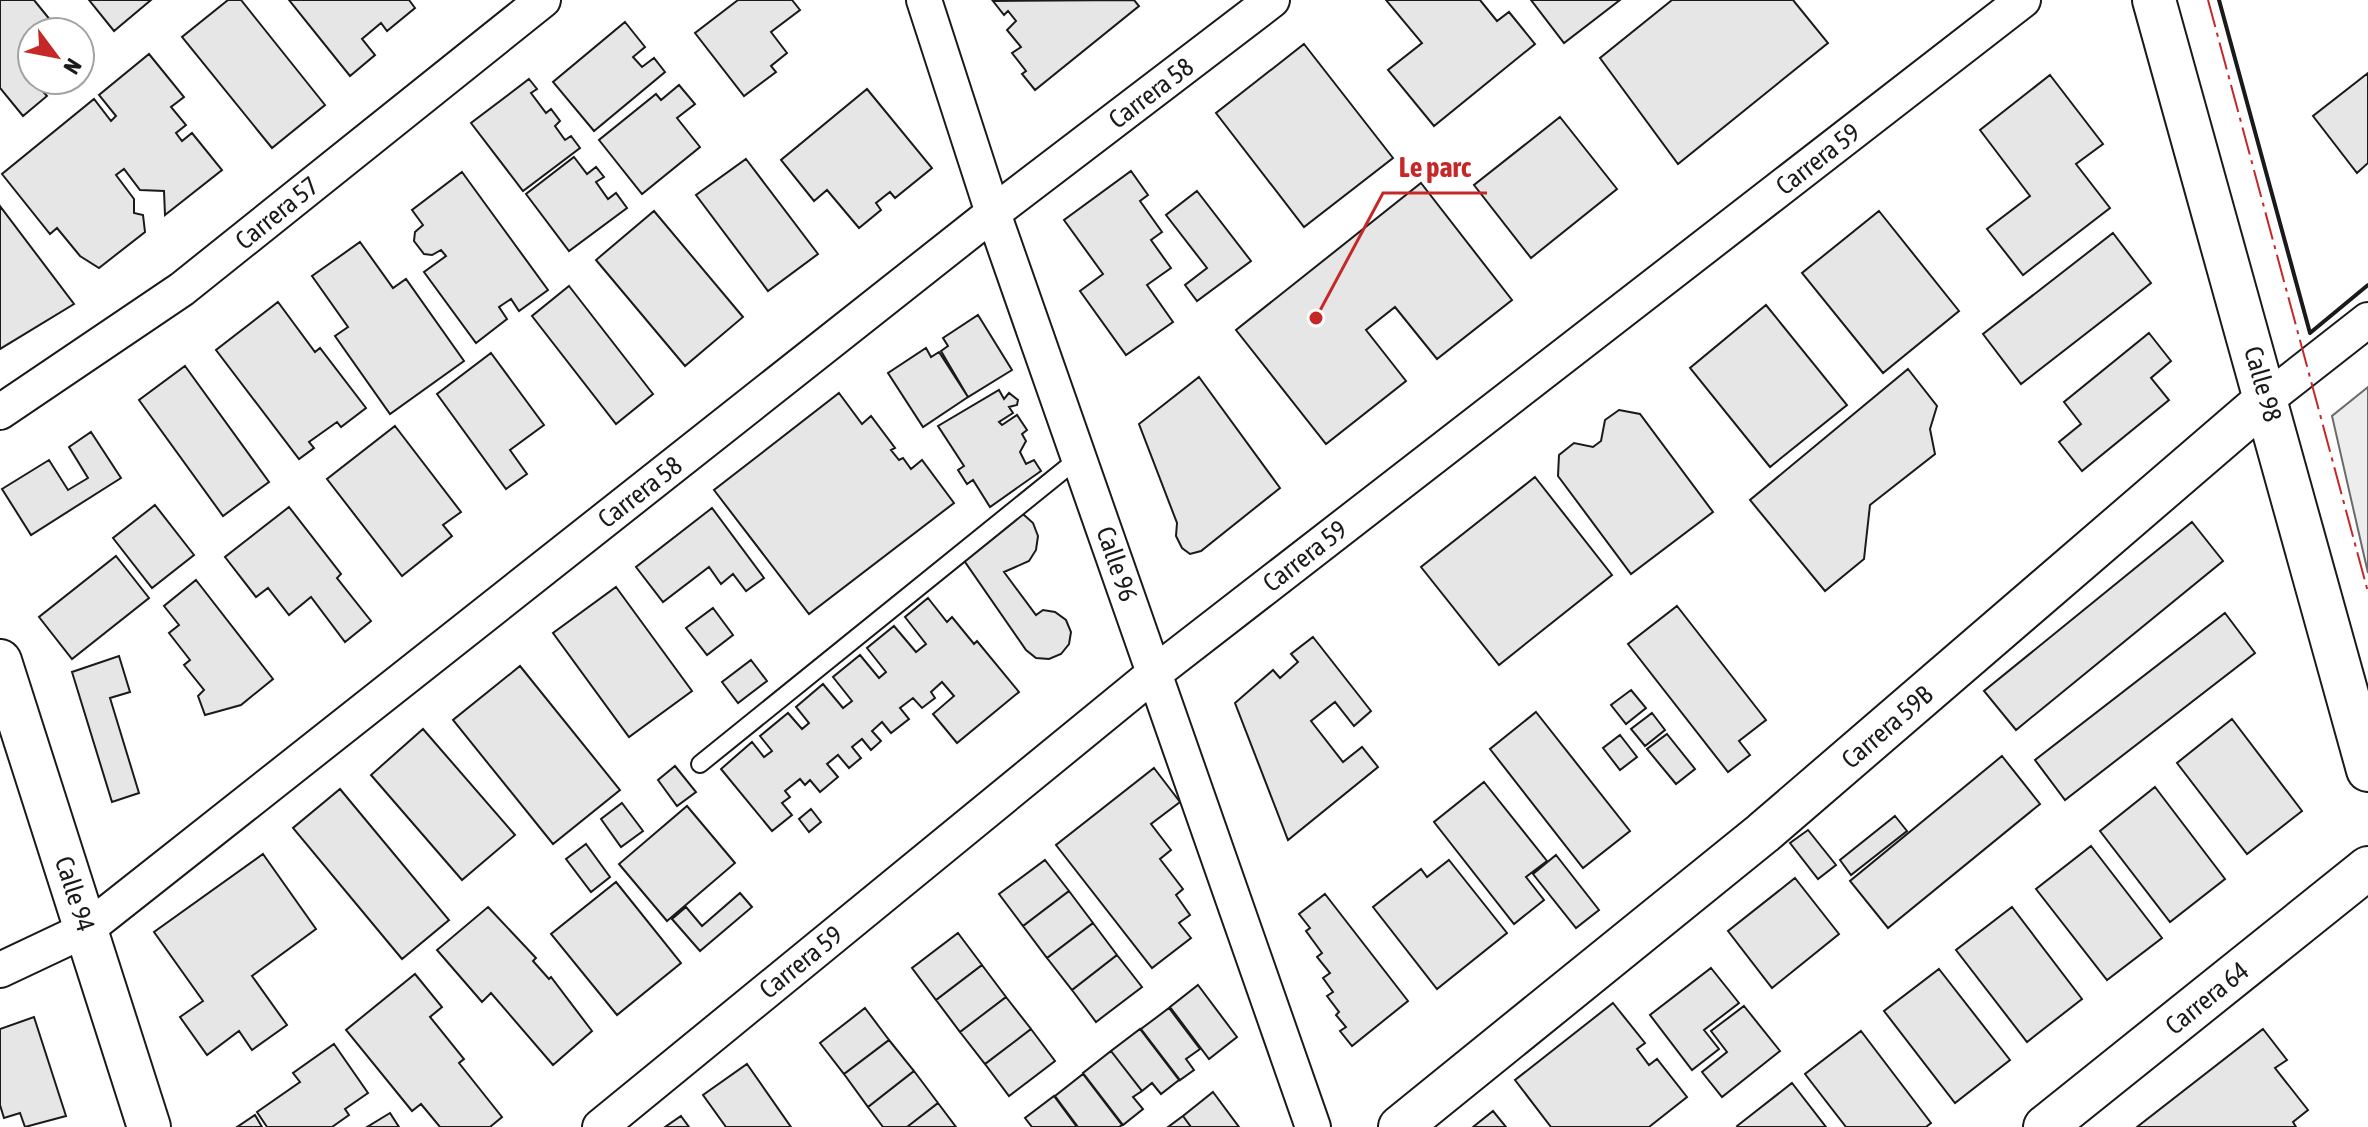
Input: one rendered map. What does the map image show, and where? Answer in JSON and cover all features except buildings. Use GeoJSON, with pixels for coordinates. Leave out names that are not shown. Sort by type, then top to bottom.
{"type":"FeatureCollection","features":[{"type":"Feature","properties":{"kind":"street","name":"Carrera 57"},"geometry":{"type":"LineString","coordinates":[[0,412],[182,289],[543,0]]}},
{"type":"Feature","properties":{"kind":"street","name":"Calle 96"},"geometry":{"type":"LineString","coordinates":[[924,0],[993,213],[1313,1127]]}},
{"type":"Feature","properties":{"kind":"street","name":"Carrera 58"},"geometry":{"type":"LineString","coordinates":[[0,970],[87,929],[993,213],[1272,0]]}},
{"type":"Feature","properties":{"kind":"street","name":"Carrera 59"},"geometry":{"type":"LineString","coordinates":[[600,1127],[1156,672],[2023,0]]}},
{"type":"Feature","properties":{"kind":"street","name":"Calle 98"},"geometry":{"type":"LineString","coordinates":[[2154,0],[2368,770]]}},
{"type":"Feature","properties":{"kind":"street","name":"Carrera 59B"},"geometry":{"type":"LineString","coordinates":[[1400,1127],[1763,833],[2267,399],[2368,320]]}},
{"type":"Feature","properties":{"kind":"street","name":"Calle 94"},"geometry":{"type":"LineString","coordinates":[[0,661],[149,1127]]}},
{"type":"Feature","properties":{"kind":"street","name":"Carrera 64"},"geometry":{"type":"LineString","coordinates":[[2045,1127],[2368,868]]}},
{"type":"Feature","properties":{"kind":"lane"},"geometry":{"type":"LineString","coordinates":[[700,764],[1080,457]]}},
{"type":"Feature","properties":{"kind":"shaded area"},"geometry":{"type":"Polygon","coordinates":[[[2368,387],[2368,573],[2332,416],[2368,387]]]}},
{"type":"Feature","properties":{"kind":"wall"},"geometry":{"type":"LineString","coordinates":[[2219,0],[2310,333],[2368,285]]}},
{"type":"Feature","properties":{"kind":"power"},"geometry":{"type":"LineString","coordinates":[[2208,0],[2368,592]]}},
{"type":"Feature","properties":{"kind":"place","name":"Le parc"},"geometry":{"type":"Point","coordinates":[1316,318]}}]}
